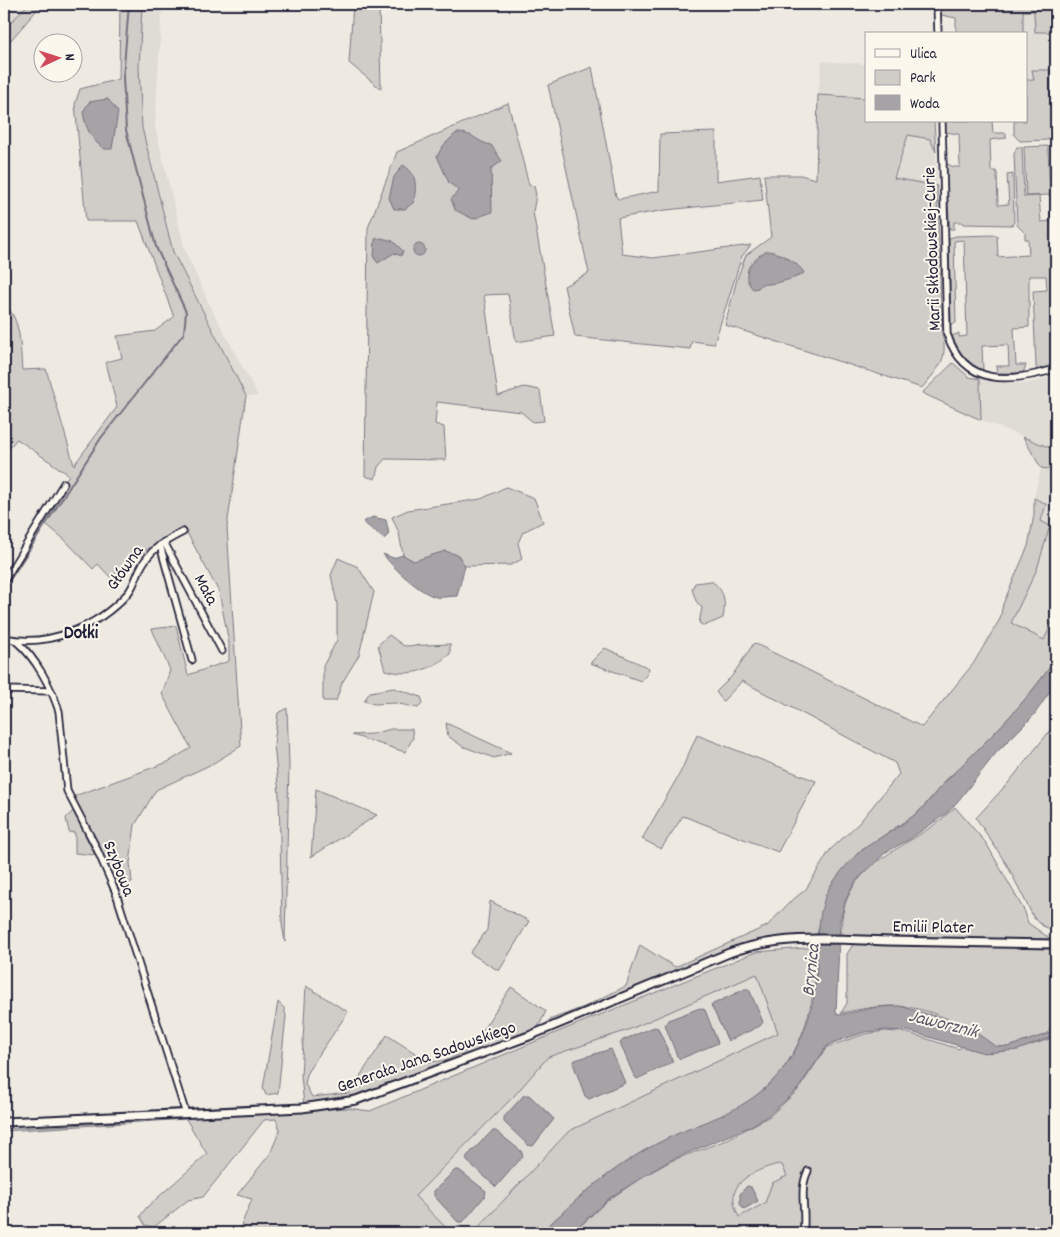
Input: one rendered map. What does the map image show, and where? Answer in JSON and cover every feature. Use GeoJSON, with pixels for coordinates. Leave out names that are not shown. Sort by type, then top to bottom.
{"type":"FeatureCollection","features":[{"type":"Feature","properties":{"kind":"street"},"geometry":{"type":"LineString","coordinates":[[937,4],[938,32]]}},
{"type":"Feature","properties":{"kind":"street","name":"Marii Skłodowskiej-Curie"},"geometry":{"type":"LineString","coordinates":[[942,122],[947,334],[951,345],[967,367],[984,375],[1017,378],[1056,369]]}},
{"type":"Feature","properties":{"kind":"street"},"geometry":{"type":"LineString","coordinates":[[4,581],[64,483]]}},
{"type":"Feature","properties":{"kind":"street","name":"Główna"},"geometry":{"type":"LineString","coordinates":[[4,638],[16,642],[36,641],[65,634],[100,618],[129,592],[145,559],[162,543],[183,532]]}},
{"type":"Feature","properties":{"kind":"street"},"geometry":{"type":"LineString","coordinates":[[162,543],[192,660]]}},
{"type":"Feature","properties":{"kind":"street","name":"Mała"},"geometry":{"type":"LineString","coordinates":[[162,543],[222,651]]}},
{"type":"Feature","properties":{"kind":"street","name":"Główna"},"geometry":{"type":"LineString","coordinates":[[26,650],[36,641]]}},
{"type":"Feature","properties":{"kind":"street","name":"Szybowa"},"geometry":{"type":"LineString","coordinates":[[16,642],[26,650],[50,691],[59,711],[65,781],[68,791],[116,893],[186,1114]]}},
{"type":"Feature","properties":{"kind":"street"},"geometry":{"type":"LineString","coordinates":[[4,690],[50,691]]}},
{"type":"Feature","properties":{"kind":"street","name":"Generała Jana Sadowskiego"},"geometry":{"type":"LineString","coordinates":[[4,1122],[302,1108],[356,1100],[529,1036],[745,947],[784,940],[810,940]]}},
{"type":"Feature","properties":{"kind":"street","name":"Emilii Plater"},"geometry":{"type":"LineString","coordinates":[[810,940],[1056,944]]}},
{"type":"Feature","properties":{"kind":"street"},"geometry":{"type":"LineString","coordinates":[[803,1233],[805,1220],[803,1190],[804,1180],[808,1171]]}},
{"type":"Feature","properties":{"kind":"shaded area"},"geometry":{"type":"Polygon","coordinates":[[[4,4],[28,4],[4,30],[4,4]]]}},
{"type":"Feature","properties":{"kind":"shaded area"},"geometry":{"type":"Polygon","coordinates":[[[142,4],[162,4],[155,127],[185,250],[209,304],[258,396],[246,396],[173,252],[142,128],[139,68],[142,4]]]}},
{"type":"Feature","properties":{"kind":"shaded area"},"geometry":{"type":"Polygon","coordinates":[[[1019,4],[1056,4],[1056,133],[1019,135],[1026,122],[1028,122],[1028,32],[1011,32],[1019,4]]]}},
{"type":"Feature","properties":{"kind":"shaded area"},"geometry":{"type":"Polygon","coordinates":[[[822,61],[865,64],[865,98],[818,95],[822,61]]]}},
{"type":"Feature","properties":{"kind":"shaded area"},"geometry":{"type":"Polygon","coordinates":[[[908,135],[930,139],[936,152],[937,186],[894,178],[908,135]]]}},
{"type":"Feature","properties":{"kind":"shaded area"},"geometry":{"type":"Polygon","coordinates":[[[1056,374],[1056,450],[981,420],[980,379],[1024,384],[1056,374]]]}},
{"type":"Feature","properties":{"kind":"shaded area"},"geometry":{"type":"Polygon","coordinates":[[[1041,468],[1056,470],[1056,614],[1044,640],[1011,623],[1037,569],[1050,526],[1041,522],[1046,504],[1034,498],[1041,468]]]}},
{"type":"Feature","properties":{"kind":"shaded area"},"geometry":{"type":"Polygon","coordinates":[[[757,974],[779,1033],[569,1131],[473,1233],[451,1233],[414,1196],[514,1096],[548,1057],[628,1030],[757,974]]]}},
{"type":"Feature","properties":{"kind":"shaded area"},"geometry":{"type":"Polygon","coordinates":[[[778,1164],[781,1165],[787,1176],[772,1183],[765,1203],[739,1218],[733,1203],[737,1186],[744,1178],[778,1164]]]}},
{"type":"Feature","properties":{"kind":"green space"},"geometry":{"type":"Polygon","coordinates":[[[28,4],[42,4],[4,48],[4,30],[28,4]]]}},
{"type":"Feature","properties":{"kind":"green space"},"geometry":{"type":"Polygon","coordinates":[[[120,4],[142,4],[139,68],[142,128],[173,252],[246,396],[227,527],[241,746],[212,764],[156,790],[135,825],[130,863],[132,882],[116,885],[72,797],[168,762],[191,748],[162,694],[170,670],[152,629],[176,626],[188,675],[229,661],[229,643],[219,592],[184,527],[146,550],[110,577],[98,564],[93,569],[65,540],[39,518],[69,475],[17,439],[8,449],[4,446],[4,304],[10,310],[17,326],[22,370],[46,369],[74,465],[117,407],[106,362],[122,358],[117,336],[155,331],[174,317],[138,221],[86,221],[75,104],[80,89],[119,79],[120,4]]]}},
{"type":"Feature","properties":{"kind":"green space"},"geometry":{"type":"Polygon","coordinates":[[[353,4],[379,4],[381,89],[349,63],[353,4]]]}},
{"type":"Feature","properties":{"kind":"green space"},"geometry":{"type":"Polygon","coordinates":[[[941,4],[981,4],[981,6],[1055,4],[1056,32],[1035,32],[1034,11],[1023,11],[1023,32],[956,32],[956,18],[941,15],[941,4]]]}},
{"type":"Feature","properties":{"kind":"green space"},"geometry":{"type":"Polygon","coordinates":[[[592,67],[616,197],[619,199],[659,191],[660,134],[716,132],[716,181],[760,175],[763,200],[666,210],[618,218],[622,254],[653,258],[751,245],[742,256],[714,344],[692,341],[690,349],[575,337],[564,286],[589,273],[548,85],[592,67]]]}},
{"type":"Feature","properties":{"kind":"green space"},"geometry":{"type":"Polygon","coordinates":[[[1032,70],[1050,70],[1051,114],[1056,115],[1056,139],[1052,138],[1052,133],[1048,140],[1020,141],[1014,135],[1014,122],[1028,122],[1028,80],[1034,80],[1032,70]]]}},
{"type":"Feature","properties":{"kind":"green space"},"geometry":{"type":"Polygon","coordinates":[[[818,95],[865,98],[865,122],[934,122],[936,152],[930,139],[908,135],[894,178],[937,186],[944,351],[941,364],[922,388],[725,325],[737,279],[746,255],[771,237],[764,175],[800,175],[816,179],[818,95]]]}},
{"type":"Feature","properties":{"kind":"green space"},"geometry":{"type":"Polygon","coordinates":[[[508,103],[529,185],[534,186],[536,195],[533,212],[555,336],[516,342],[508,294],[484,295],[498,396],[524,387],[540,390],[544,421],[533,422],[521,412],[437,402],[435,424],[444,427],[446,460],[385,459],[378,467],[375,479],[365,476],[368,228],[397,152],[508,103]]]}},
{"type":"Feature","properties":{"kind":"green space"},"geometry":{"type":"Polygon","coordinates":[[[945,122],[992,122],[993,133],[1006,133],[1006,138],[990,140],[991,171],[996,171],[997,173],[998,205],[1009,204],[1007,175],[1013,174],[1014,222],[1012,225],[963,224],[962,222],[954,222],[954,229],[950,229],[945,167],[948,164],[953,167],[960,167],[959,134],[945,132],[945,122]]]}},
{"type":"Feature","properties":{"kind":"green space"},"geometry":{"type":"Polygon","coordinates":[[[1048,146],[1050,195],[1026,196],[1024,147],[1048,146]]]}},
{"type":"Feature","properties":{"kind":"green space"},"geometry":{"type":"Polygon","coordinates":[[[1017,147],[1022,147],[1024,197],[1039,196],[1041,222],[1050,221],[1051,203],[1054,232],[1056,222],[1056,363],[1037,370],[1033,291],[1047,290],[1046,276],[1029,276],[1029,327],[1014,328],[1016,365],[1026,365],[1023,373],[997,373],[996,366],[1009,366],[1008,345],[982,346],[983,370],[968,361],[957,347],[952,336],[959,333],[959,337],[967,336],[964,240],[954,241],[956,323],[951,324],[949,238],[956,236],[997,235],[998,257],[1029,255],[1028,239],[1025,239],[1025,233],[1017,225],[1014,154],[1017,147]]]}},
{"type":"Feature","properties":{"kind":"green space"},"geometry":{"type":"Polygon","coordinates":[[[953,363],[969,377],[980,379],[981,420],[922,393],[953,363]]]}},
{"type":"Feature","properties":{"kind":"green space"},"geometry":{"type":"Polygon","coordinates":[[[1023,437],[1056,450],[1056,470],[1041,468],[1023,437]]]}},
{"type":"Feature","properties":{"kind":"green space"},"geometry":{"type":"Polygon","coordinates":[[[506,487],[534,498],[543,522],[523,532],[518,543],[522,559],[511,565],[465,566],[458,555],[414,562],[403,555],[399,533],[392,517],[408,510],[481,499],[506,487]]]}},
{"type":"Feature","properties":{"kind":"green space"},"geometry":{"type":"Polygon","coordinates":[[[1034,498],[1046,504],[1041,521],[1050,526],[1037,569],[1011,623],[1044,640],[1056,614],[1056,658],[1019,707],[988,741],[946,780],[919,812],[859,852],[830,886],[817,934],[783,937],[738,946],[543,1029],[549,1020],[584,1007],[626,986],[640,945],[675,967],[767,926],[789,903],[806,889],[830,850],[859,823],[899,774],[895,763],[742,681],[723,701],[716,692],[732,676],[754,643],[922,727],[973,664],[1000,619],[1003,604],[1028,546],[1034,515],[1034,498]]]}},
{"type":"Feature","properties":{"kind":"green space"},"geometry":{"type":"Polygon","coordinates":[[[338,558],[358,567],[374,592],[359,655],[342,683],[336,701],[323,701],[323,666],[337,640],[337,604],[331,575],[338,558]]]}},
{"type":"Feature","properties":{"kind":"green space"},"geometry":{"type":"Polygon","coordinates":[[[711,581],[722,592],[724,612],[723,618],[704,626],[699,623],[702,608],[696,601],[692,589],[695,583],[711,581]]]}},
{"type":"Feature","properties":{"kind":"green space"},"geometry":{"type":"Polygon","coordinates":[[[389,635],[404,646],[450,644],[450,654],[435,665],[419,671],[403,673],[385,670],[378,645],[389,635]]]}},
{"type":"Feature","properties":{"kind":"green space"},"geometry":{"type":"Polygon","coordinates":[[[605,648],[649,668],[647,674],[641,681],[590,663],[605,648]]]}},
{"type":"Feature","properties":{"kind":"green space"},"geometry":{"type":"Polygon","coordinates":[[[394,688],[421,697],[423,703],[418,708],[395,703],[374,704],[364,701],[370,692],[394,688]]]}},
{"type":"Feature","properties":{"kind":"green space"},"geometry":{"type":"Polygon","coordinates":[[[287,708],[289,764],[285,942],[282,924],[279,795],[274,744],[278,713],[287,708]]]}},
{"type":"Feature","properties":{"kind":"green space"},"geometry":{"type":"Polygon","coordinates":[[[446,723],[511,753],[494,758],[462,746],[448,736],[446,723]]]}},
{"type":"Feature","properties":{"kind":"green space"},"geometry":{"type":"Polygon","coordinates":[[[1056,723],[1056,932],[1043,926],[1034,918],[1007,865],[976,818],[1009,782],[1056,723]]]}},
{"type":"Feature","properties":{"kind":"green space"},"geometry":{"type":"Polygon","coordinates":[[[391,729],[412,729],[413,738],[405,752],[352,735],[372,734],[391,729]]]}},
{"type":"Feature","properties":{"kind":"green space"},"geometry":{"type":"Polygon","coordinates":[[[697,735],[816,781],[778,852],[683,816],[661,849],[642,839],[680,773],[697,735]]]}},
{"type":"Feature","properties":{"kind":"green space"},"geometry":{"type":"Polygon","coordinates":[[[316,789],[377,815],[311,857],[316,789]]]}},
{"type":"Feature","properties":{"kind":"green space"},"geometry":{"type":"Polygon","coordinates":[[[955,807],[986,843],[1025,912],[1028,923],[1052,940],[841,935],[844,909],[852,888],[865,872],[938,822],[955,807]]]}},
{"type":"Feature","properties":{"kind":"green space"},"geometry":{"type":"Polygon","coordinates":[[[73,811],[95,855],[75,853],[75,833],[69,832],[66,818],[73,811]]]}},
{"type":"Feature","properties":{"kind":"green space"},"geometry":{"type":"Polygon","coordinates":[[[490,901],[529,921],[499,971],[470,953],[487,930],[490,901]]]}},
{"type":"Feature","properties":{"kind":"green space"},"geometry":{"type":"Polygon","coordinates":[[[854,943],[1056,948],[1056,1023],[1047,1033],[1025,1047],[1050,1039],[1056,1032],[1056,1233],[573,1233],[607,1201],[644,1176],[671,1161],[726,1140],[770,1116],[798,1090],[827,1047],[865,1034],[885,1031],[908,1033],[959,1049],[976,1033],[979,1034],[939,1015],[899,1006],[872,1007],[841,1013],[847,1003],[847,954],[854,943]],[[778,1164],[758,1171],[742,1181],[736,1188],[734,1196],[735,1206],[739,1217],[765,1203],[772,1183],[787,1176],[782,1165],[778,1164]]]}},
{"type":"Feature","properties":{"kind":"green space"},"geometry":{"type":"Polygon","coordinates":[[[817,947],[813,996],[807,1019],[799,1041],[788,1061],[774,1080],[757,1097],[735,1111],[665,1140],[631,1159],[599,1181],[541,1233],[473,1233],[569,1131],[778,1033],[757,974],[628,1030],[548,1057],[514,1096],[415,1196],[451,1233],[238,1233],[252,1199],[237,1195],[270,1154],[280,1130],[276,1119],[264,1120],[203,1197],[188,1200],[154,1227],[145,1225],[140,1216],[147,1207],[207,1154],[186,1119],[4,1131],[4,1129],[347,1108],[370,1111],[565,1029],[756,952],[817,947]]]}},
{"type":"Feature","properties":{"kind":"green space"},"geometry":{"type":"Polygon","coordinates":[[[306,986],[348,1012],[308,1071],[305,1084],[312,1097],[349,1093],[387,1035],[429,1062],[447,1060],[470,1049],[511,987],[546,1011],[537,1030],[359,1098],[304,1105],[301,1076],[306,986]]]}},
{"type":"Feature","properties":{"kind":"green space"},"geometry":{"type":"Polygon","coordinates":[[[278,1002],[284,1008],[286,1016],[278,1093],[266,1095],[263,1088],[278,1002]]]}},
{"type":"Feature","properties":{"kind":"water"},"geometry":{"type":"Polygon","coordinates":[[[108,99],[118,112],[112,149],[105,149],[96,142],[87,128],[83,112],[89,102],[108,99]]]}},
{"type":"Feature","properties":{"kind":"water"},"geometry":{"type":"Polygon","coordinates":[[[456,133],[468,134],[491,145],[502,161],[491,169],[492,212],[473,219],[455,210],[451,199],[459,190],[449,183],[437,156],[443,146],[456,133]]]}},
{"type":"Feature","properties":{"kind":"water"},"geometry":{"type":"Polygon","coordinates":[[[403,165],[414,176],[414,202],[405,209],[394,209],[389,198],[394,177],[403,165]]]}},
{"type":"Feature","properties":{"kind":"water"},"geometry":{"type":"Polygon","coordinates":[[[382,238],[393,241],[403,251],[401,256],[394,253],[378,263],[374,258],[375,239],[382,238]]]}},
{"type":"Feature","properties":{"kind":"water"},"geometry":{"type":"Polygon","coordinates":[[[417,244],[421,244],[425,250],[421,256],[417,256],[413,252],[413,248],[417,244]]]}},
{"type":"Feature","properties":{"kind":"water"},"geometry":{"type":"Polygon","coordinates":[[[767,251],[788,258],[798,265],[804,273],[783,281],[762,284],[758,288],[753,289],[747,278],[747,272],[756,258],[767,251]]]}},
{"type":"Feature","properties":{"kind":"water"},"geometry":{"type":"Polygon","coordinates":[[[373,517],[386,520],[389,534],[384,539],[363,522],[373,517]]]}},
{"type":"Feature","properties":{"kind":"water"},"geometry":{"type":"Polygon","coordinates":[[[445,551],[458,555],[465,566],[457,596],[436,597],[422,591],[400,573],[383,554],[393,558],[403,555],[414,561],[445,551]]]}},
{"type":"Feature","properties":{"kind":"water","name":"Jaworznik"},"geometry":{"type":"Polygon","coordinates":[[[1056,658],[1056,683],[1034,715],[996,753],[958,801],[947,813],[910,839],[886,852],[855,882],[845,901],[840,921],[836,1013],[839,1015],[877,1007],[900,1006],[942,1018],[978,1034],[995,1046],[1008,1047],[1050,1033],[1056,1023],[1054,1036],[1018,1050],[984,1053],[908,1031],[885,1030],[865,1032],[835,1042],[827,1046],[797,1090],[769,1115],[749,1127],[671,1160],[644,1176],[607,1200],[572,1233],[541,1233],[584,1194],[630,1159],[664,1140],[741,1105],[753,1098],[777,1076],[796,1049],[809,1018],[816,985],[821,914],[826,894],[831,885],[857,854],[922,808],[1019,706],[1056,658]]]}},
{"type":"Feature","properties":{"kind":"water"},"geometry":{"type":"Polygon","coordinates":[[[745,989],[749,989],[763,1022],[760,1026],[728,1041],[711,1005],[745,989]]]}},
{"type":"Feature","properties":{"kind":"water"},"geometry":{"type":"Polygon","coordinates":[[[700,1008],[705,1010],[718,1043],[680,1059],[677,1056],[665,1025],[668,1020],[700,1008]]]}},
{"type":"Feature","properties":{"kind":"water"},"geometry":{"type":"Polygon","coordinates":[[[654,1027],[658,1028],[673,1062],[637,1079],[620,1043],[654,1027]]]}},
{"type":"Feature","properties":{"kind":"water"},"geometry":{"type":"Polygon","coordinates":[[[611,1049],[625,1083],[589,1099],[585,1096],[573,1063],[575,1060],[611,1049]]]}},
{"type":"Feature","properties":{"kind":"water"},"geometry":{"type":"Polygon","coordinates":[[[524,1095],[529,1095],[554,1119],[533,1146],[528,1145],[504,1122],[504,1117],[524,1095]]]}},
{"type":"Feature","properties":{"kind":"water"},"geometry":{"type":"Polygon","coordinates":[[[492,1131],[496,1131],[521,1151],[523,1156],[496,1187],[466,1160],[467,1156],[492,1131]]]}},
{"type":"Feature","properties":{"kind":"water"},"geometry":{"type":"Polygon","coordinates":[[[455,1170],[459,1170],[486,1191],[485,1196],[463,1222],[458,1222],[434,1196],[434,1191],[455,1170]]]}},
{"type":"Feature","properties":{"kind":"water"},"geometry":{"type":"Polygon","coordinates":[[[747,1186],[751,1187],[758,1201],[744,1209],[740,1204],[740,1194],[747,1186]]]}},
{"type":"Feature","properties":{"kind":"waterway"},"geometry":{"type":"LineString","coordinates":[[4,589],[101,438],[184,333],[186,312],[156,247],[126,130],[123,78],[129,4]]}},
{"type":"Feature","properties":{"kind":"district","name":"Dołki"},"geometry":{"type":"Point","coordinates":[81,631]}},
{"type":"Feature","properties":{"kind":"water label","name":"Brynica"},"geometry":{"type":"Point","coordinates":[809,970]}}]}
